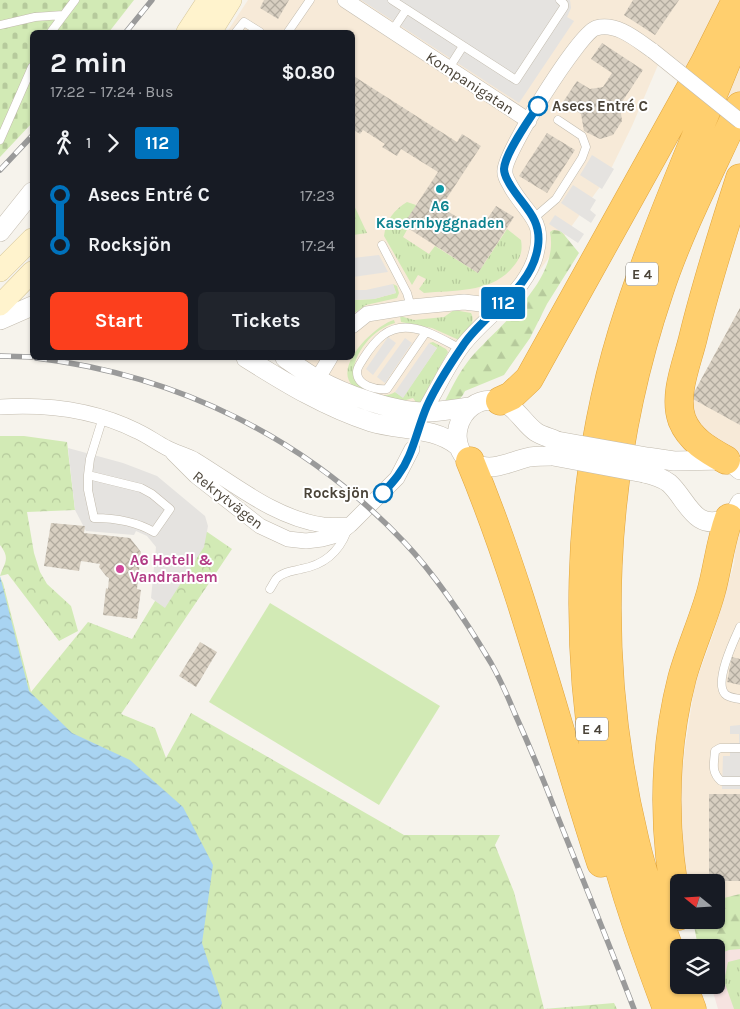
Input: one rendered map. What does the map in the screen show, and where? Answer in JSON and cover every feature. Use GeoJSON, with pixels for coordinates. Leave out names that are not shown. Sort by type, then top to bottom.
{"type":"FeatureCollection","features":[{"type":"Feature","properties":{"kind":"highway"},"geometry":{"type":"LineString","coordinates":[[500,401],[511,396],[530,379],[705,62],[736,0]]}},
{"type":"Feature","properties":{"kind":"highway","name":"E 4"},"geometry":{"type":"LineString","coordinates":[[666,1009],[643,945],[618,862],[601,788],[590,720],[583,639],[586,540],[592,472],[604,404],[621,335],[655,238],[740,28]]}},
{"type":"Feature","properties":{"kind":"highway","name":"E 4"},"geometry":{"type":"LineString","coordinates":[[670,951],[659,922],[635,843],[616,747],[607,642],[606,593],[610,516],[624,424],[659,290],[683,230],[740,106]]}},
{"type":"Feature","properties":{"kind":"highway"},"geometry":{"type":"LineString","coordinates":[[733,465],[710,452],[692,436],[682,418],[680,399],[704,292],[740,178]]}},
{"type":"Feature","properties":{"kind":"highway"},"geometry":{"type":"LineString","coordinates":[[464,453],[495,525],[517,590],[586,818],[612,896],[634,952],[666,1009]]}},
{"type":"Feature","properties":{"kind":"highway"},"geometry":{"type":"LineString","coordinates":[[672,874],[667,816],[667,773],[670,746],[682,679],[710,593],[720,544],[736,512]]}},
{"type":"Feature","properties":{"kind":"highway"},"geometry":{"type":"LineString","coordinates":[[686,994],[692,1009]]}},
{"type":"Feature","properties":{"kind":"highway"},"geometry":{"type":"LineString","coordinates":[[696,994],[700,1009]]}},
{"type":"Feature","properties":{"kind":"main road"},"geometry":{"type":"LineString","coordinates":[[188,30],[208,0]]}},
{"type":"Feature","properties":{"kind":"main road"},"geometry":{"type":"LineString","coordinates":[[212,30],[231,0]]}},
{"type":"Feature","properties":{"kind":"main road"},"geometry":{"type":"LineString","coordinates":[[0,271],[30,241]]}},
{"type":"Feature","properties":{"kind":"main road"},"geometry":{"type":"LineString","coordinates":[[0,305],[30,274]]}},
{"type":"Feature","properties":{"kind":"street","name":"Kompanigatan"},"geometry":{"type":"LineString","coordinates":[[345,0],[529,121],[569,57],[584,37],[591,30],[603,27],[629,34],[654,51],[740,121]]}},
{"type":"Feature","properties":{"kind":"street"},"geometry":{"type":"LineString","coordinates":[[427,406],[461,349],[474,332],[513,294],[527,277],[538,248],[539,230],[534,218],[505,176],[504,168],[510,152],[529,121]]}},
{"type":"Feature","properties":{"kind":"street"},"geometry":{"type":"LineString","coordinates":[[0,232],[30,194]]}},
{"type":"Feature","properties":{"kind":"street"},"geometry":{"type":"LineString","coordinates":[[355,324],[367,314],[411,307],[464,302],[481,304],[494,312]]}},
{"type":"Feature","properties":{"kind":"street"},"geometry":{"type":"LineString","coordinates":[[0,320],[30,307]]}},
{"type":"Feature","properties":{"kind":"street"},"geometry":{"type":"LineString","coordinates":[[249,360],[307,395],[373,422],[432,433],[451,440],[479,465],[496,467],[529,458],[555,448]]}},
{"type":"Feature","properties":{"kind":"street"},"geometry":{"type":"LineString","coordinates":[[288,360],[317,379],[347,393],[382,404],[413,412],[470,407]]}},
{"type":"Feature","properties":{"kind":"street"},"geometry":{"type":"LineString","coordinates":[[307,395],[329,360]]}},
{"type":"Feature","properties":{"kind":"street"},"geometry":{"type":"LineString","coordinates":[[464,453],[457,427],[460,419],[477,402],[488,400],[500,401],[509,405],[555,448],[645,465],[674,461],[733,465]]}},
{"type":"Feature","properties":{"kind":"street","name":"Rekrytvägen"},"geometry":{"type":"LineString","coordinates":[[0,407],[34,406],[88,412],[137,431],[168,449],[193,458],[280,512],[319,524],[350,525]]}},
{"type":"Feature","properties":{"kind":"street","name":"Rekrytvägen"},"geometry":{"type":"LineString","coordinates":[[168,449],[235,508],[260,526],[288,539],[306,541],[337,535],[350,525],[397,478],[412,449]]}},
{"type":"Feature","properties":{"kind":"street"},"geometry":{"type":"LineString","coordinates":[[645,465],[670,484],[693,514],[702,520],[720,521],[736,512]]}},
{"type":"Feature","properties":{"kind":"lane"},"geometry":{"type":"LineString","coordinates":[[53,30],[76,0]]}},
{"type":"Feature","properties":{"kind":"lane"},"geometry":{"type":"LineString","coordinates":[[289,30],[310,0]]}},
{"type":"Feature","properties":{"kind":"lane"},"geometry":{"type":"LineString","coordinates":[[392,0],[516,80],[564,7],[560,0]]}},
{"type":"Feature","properties":{"kind":"lane"},"geometry":{"type":"LineString","coordinates":[[392,31],[406,10]]}},
{"type":"Feature","properties":{"kind":"lane"},"geometry":{"type":"LineString","coordinates":[[0,26],[35,17],[64,15]]}},
{"type":"Feature","properties":{"kind":"lane"},"geometry":{"type":"LineString","coordinates":[[238,30],[244,22],[257,30]]}},
{"type":"Feature","properties":{"kind":"lane"},"geometry":{"type":"LineString","coordinates":[[449,68],[463,46]]}},
{"type":"Feature","properties":{"kind":"lane"},"geometry":{"type":"LineString","coordinates":[[0,140],[30,72]]}},
{"type":"Feature","properties":{"kind":"lane"},"geometry":{"type":"LineString","coordinates":[[534,218],[556,199],[582,158],[586,147],[582,136],[558,120]]}},
{"type":"Feature","properties":{"kind":"lane"},"geometry":{"type":"LineString","coordinates":[[382,245],[407,293],[411,307]]}},
{"type":"Feature","properties":{"kind":"lane"},"geometry":{"type":"LineString","coordinates":[[426,332],[386,389],[379,390],[370,387],[359,380],[356,374],[357,369],[368,350],[387,331],[398,328],[411,328],[426,332],[461,349]]}},
{"type":"Feature","properties":{"kind":"lane"},"geometry":{"type":"LineString","coordinates":[[88,475],[141,488],[152,494],[170,509],[154,532],[131,522],[113,518],[94,518],[88,490],[88,475],[90,459],[103,418]]}},
{"type":"Feature","properties":{"kind":"lane"},"geometry":{"type":"LineString","coordinates":[[270,589],[277,578],[284,574],[315,565],[329,558],[343,541],[350,525]]}},
{"type":"Feature","properties":{"kind":"lane"},"geometry":{"type":"LineString","coordinates":[[740,627],[725,665],[721,686],[730,697],[740,699]]}},
{"type":"Feature","properties":{"kind":"lane"},"geometry":{"type":"LineString","coordinates":[[740,748],[720,748],[715,751],[714,765],[715,775],[721,781],[740,781]]}},
{"type":"Feature","properties":{"kind":"shaded area"},"geometry":{"type":"Polygon","coordinates":[[[248,0],[740,0],[740,133],[658,65],[632,126],[607,177],[527,288],[481,334],[458,365],[436,407],[364,394],[298,360],[355,360],[355,30],[228,30],[248,0]]]}},
{"type":"Feature","properties":{"kind":"shaded area"},"geometry":{"type":"Polygon","coordinates":[[[361,0],[570,0],[571,8],[567,17],[574,21],[519,103],[361,0]]]}},
{"type":"Feature","properties":{"kind":"shaded area"},"geometry":{"type":"Polygon","coordinates":[[[592,155],[614,169],[602,189],[580,175],[592,155]]]}},
{"type":"Feature","properties":{"kind":"shaded area"},"geometry":{"type":"Polygon","coordinates":[[[573,185],[596,200],[590,210],[596,215],[591,223],[561,203],[573,185]]]}},
{"type":"Feature","properties":{"kind":"shaded area"},"geometry":{"type":"Polygon","coordinates":[[[555,215],[584,234],[578,243],[549,224],[555,215]]]}},
{"type":"Feature","properties":{"kind":"shaded area"},"geometry":{"type":"Polygon","coordinates":[[[379,255],[388,272],[355,277],[355,258],[379,255]]]}},
{"type":"Feature","properties":{"kind":"shaded area"},"geometry":{"type":"Polygon","coordinates":[[[393,284],[396,293],[374,299],[355,300],[355,290],[366,290],[393,284]]]}},
{"type":"Feature","properties":{"kind":"shaded area"},"geometry":{"type":"Polygon","coordinates":[[[740,308],[740,456],[710,435],[693,415],[691,398],[740,308]]]}},
{"type":"Feature","properties":{"kind":"shaded area"},"geometry":{"type":"Polygon","coordinates":[[[388,337],[396,343],[373,375],[366,369],[388,337]]]}},
{"type":"Feature","properties":{"kind":"shaded area"},"geometry":{"type":"Polygon","coordinates":[[[405,338],[412,343],[385,383],[377,377],[405,338]]]}},
{"type":"Feature","properties":{"kind":"shaded area"},"geometry":{"type":"Polygon","coordinates":[[[429,343],[437,348],[403,398],[395,392],[429,343]]]}},
{"type":"Feature","properties":{"kind":"shaded area"},"geometry":{"type":"Polygon","coordinates":[[[68,448],[123,463],[157,476],[205,516],[208,526],[204,547],[165,608],[151,598],[156,547],[147,536],[136,531],[134,535],[86,531],[75,510],[68,448]]]}},
{"type":"Feature","properties":{"kind":"shaded area"},"geometry":{"type":"Polygon","coordinates":[[[740,528],[740,899],[725,900],[725,874],[686,874],[680,794],[695,684],[714,632],[734,564],[736,540],[740,528]]]}},
{"type":"Feature","properties":{"kind":"shaded area"},"geometry":{"type":"Polygon","coordinates":[[[740,725],[740,789],[722,789],[723,756],[730,756],[730,743],[739,743],[739,734],[730,734],[730,726],[740,725]]]}},
{"type":"Feature","properties":{"kind":"shaded area"},"geometry":{"type":"Polygon","coordinates":[[[740,899],[740,1009],[718,1009],[714,994],[725,994],[725,939],[716,939],[716,929],[725,929],[725,912],[740,899]]]}},
{"type":"Feature","properties":{"kind":"green space"},"geometry":{"type":"Polygon","coordinates":[[[0,0],[134,0],[111,30],[30,30],[30,125],[0,157],[0,0]]]}},
{"type":"Feature","properties":{"kind":"green space"},"geometry":{"type":"Polygon","coordinates":[[[407,202],[416,205],[403,237],[429,254],[435,246],[478,273],[507,229],[521,240],[522,248],[519,258],[512,268],[494,282],[471,289],[424,293],[419,289],[426,279],[418,275],[412,285],[384,236],[391,216],[407,202]]]}},
{"type":"Feature","properties":{"kind":"green space"},"geometry":{"type":"Polygon","coordinates":[[[355,207],[367,233],[355,235],[355,207]]]}},
{"type":"Feature","properties":{"kind":"green space"},"geometry":{"type":"Polygon","coordinates":[[[553,230],[561,231],[579,253],[547,304],[530,338],[504,375],[465,391],[459,400],[442,407],[469,360],[510,318],[536,286],[546,268],[551,250],[550,232],[553,230]]]}},
{"type":"Feature","properties":{"kind":"green space"},"geometry":{"type":"Polygon","coordinates":[[[393,284],[397,286],[399,293],[397,298],[366,305],[355,313],[355,300],[374,299],[396,293],[393,284]]]}},
{"type":"Feature","properties":{"kind":"green space"},"geometry":{"type":"Polygon","coordinates":[[[454,310],[471,313],[473,321],[470,328],[459,340],[432,328],[401,322],[400,316],[414,320],[444,317],[454,310]]]}},
{"type":"Feature","properties":{"kind":"green space"},"geometry":{"type":"Polygon","coordinates":[[[394,320],[395,323],[379,331],[366,343],[356,359],[353,376],[361,386],[372,393],[384,395],[395,392],[403,397],[437,348],[429,343],[433,342],[448,352],[427,390],[420,408],[413,398],[400,404],[361,391],[353,386],[348,378],[348,368],[351,360],[355,360],[355,353],[358,348],[386,323],[394,320]]]}},
{"type":"Feature","properties":{"kind":"green space"},"geometry":{"type":"Polygon","coordinates":[[[0,436],[24,436],[67,442],[75,510],[27,512],[34,553],[40,572],[47,584],[71,606],[78,631],[59,641],[8,574],[0,576],[6,558],[0,545],[0,436]]]}},
{"type":"Feature","properties":{"kind":"green space"},"geometry":{"type":"Polygon","coordinates":[[[200,527],[232,549],[121,714],[155,728],[166,758],[191,713],[404,835],[500,835],[495,845],[514,892],[544,1009],[0,1009],[0,577],[31,692],[88,622],[132,639],[200,527]]]}},
{"type":"Feature","properties":{"kind":"green space"},"geometry":{"type":"Polygon","coordinates":[[[270,603],[440,706],[379,805],[209,702],[270,603]]]}},
{"type":"Feature","properties":{"kind":"green space"},"geometry":{"type":"Polygon","coordinates":[[[740,894],[740,949],[725,952],[725,939],[697,939],[695,929],[725,929],[725,898],[740,894]]]}},
{"type":"Feature","properties":{"kind":"green space"},"geometry":{"type":"Polygon","coordinates":[[[740,959],[740,1009],[734,1009],[725,984],[728,962],[740,959]]]}},
{"type":"Feature","properties":{"kind":"green space"},"geometry":{"type":"Polygon","coordinates":[[[614,1003],[617,1009],[544,1009],[614,1003]]]}},
{"type":"Feature","properties":{"kind":"water"},"geometry":{"type":"Polygon","coordinates":[[[0,576],[29,691],[72,733],[130,760],[183,807],[213,865],[202,943],[222,1003],[220,1009],[0,1009],[0,576]]]}},
{"type":"Feature","properties":{"kind":"building"},"geometry":{"type":"Polygon","coordinates":[[[264,0],[289,0],[278,19],[260,8],[264,0]]]}},
{"type":"Feature","properties":{"kind":"building"},"geometry":{"type":"Polygon","coordinates":[[[633,0],[679,0],[655,35],[624,15],[633,0]]]}},
{"type":"Feature","properties":{"kind":"building"},"geometry":{"type":"Polygon","coordinates":[[[602,43],[643,70],[620,105],[622,121],[613,135],[600,139],[584,131],[581,114],[563,102],[577,81],[590,89],[603,87],[612,73],[591,59],[602,43]]]}},
{"type":"Feature","properties":{"kind":"building","name":"A6 Kasernbyggnaden"},"geometry":{"type":"Polygon","coordinates":[[[355,77],[457,142],[462,134],[481,146],[441,207],[479,231],[496,206],[514,217],[478,273],[403,225],[438,172],[401,149],[397,156],[382,147],[385,144],[363,130],[360,134],[355,131],[355,77]]]}},
{"type":"Feature","properties":{"kind":"building"},"geometry":{"type":"Polygon","coordinates":[[[547,133],[575,150],[547,193],[519,176],[547,133]]]}},
{"type":"Feature","properties":{"kind":"building"},"geometry":{"type":"Polygon","coordinates":[[[740,308],[740,425],[691,398],[740,308]]]}},
{"type":"Feature","properties":{"kind":"building","name":"A6 Hotell & Vandrarhem"},"geometry":{"type":"Polygon","coordinates":[[[51,523],[85,526],[84,533],[130,538],[141,552],[137,589],[141,590],[137,619],[103,615],[109,578],[99,567],[100,564],[81,561],[79,571],[44,566],[51,523]]]}},
{"type":"Feature","properties":{"kind":"building"},"geometry":{"type":"Polygon","coordinates":[[[200,642],[217,652],[196,687],[179,676],[200,642]]]}},
{"type":"Feature","properties":{"kind":"building"},"geometry":{"type":"Polygon","coordinates":[[[732,657],[740,659],[740,685],[727,682],[732,657]]]}},
{"type":"Feature","properties":{"kind":"building"},"geometry":{"type":"Polygon","coordinates":[[[709,794],[740,794],[740,881],[725,881],[725,874],[709,874],[709,794]]]}},
{"type":"Feature","properties":{"kind":"railway"},"geometry":{"type":"LineString","coordinates":[[128,30],[152,0]]}},
{"type":"Feature","properties":{"kind":"railway"},"geometry":{"type":"LineString","coordinates":[[0,170],[30,138]]}},
{"type":"Feature","properties":{"kind":"railway"},"geometry":{"type":"LineString","coordinates":[[0,356],[30,357]]}},
{"type":"Feature","properties":{"kind":"railway"},"geometry":{"type":"LineString","coordinates":[[48,360],[140,379],[189,397],[237,418],[283,443],[326,473],[367,506],[417,556],[462,616],[501,682],[542,777],[634,1009]]}},
{"type":"Feature","properties":{"kind":"bus line","name":"112"},"geometry":{"type":"LineString","coordinates":[[383,493],[397,478],[409,458],[427,406],[462,346],[527,277],[538,248],[539,230],[536,220],[521,202],[505,176],[504,168],[510,152],[538,106]]}},
{"type":"Feature","properties":{"kind":"place","name":"Asecs Entré C"},"geometry":{"type":"Point","coordinates":[538,106]}},
{"type":"Feature","properties":{"kind":"place","name":"A6 Kasernbyggnaden"},"geometry":{"type":"Point","coordinates":[440,189]}},
{"type":"Feature","properties":{"kind":"place","name":"Rocksjön"},"geometry":{"type":"Point","coordinates":[383,493]}},
{"type":"Feature","properties":{"kind":"place","name":"A6 Hotell & Vandrarhem"},"geometry":{"type":"Point","coordinates":[120,569]}}]}
